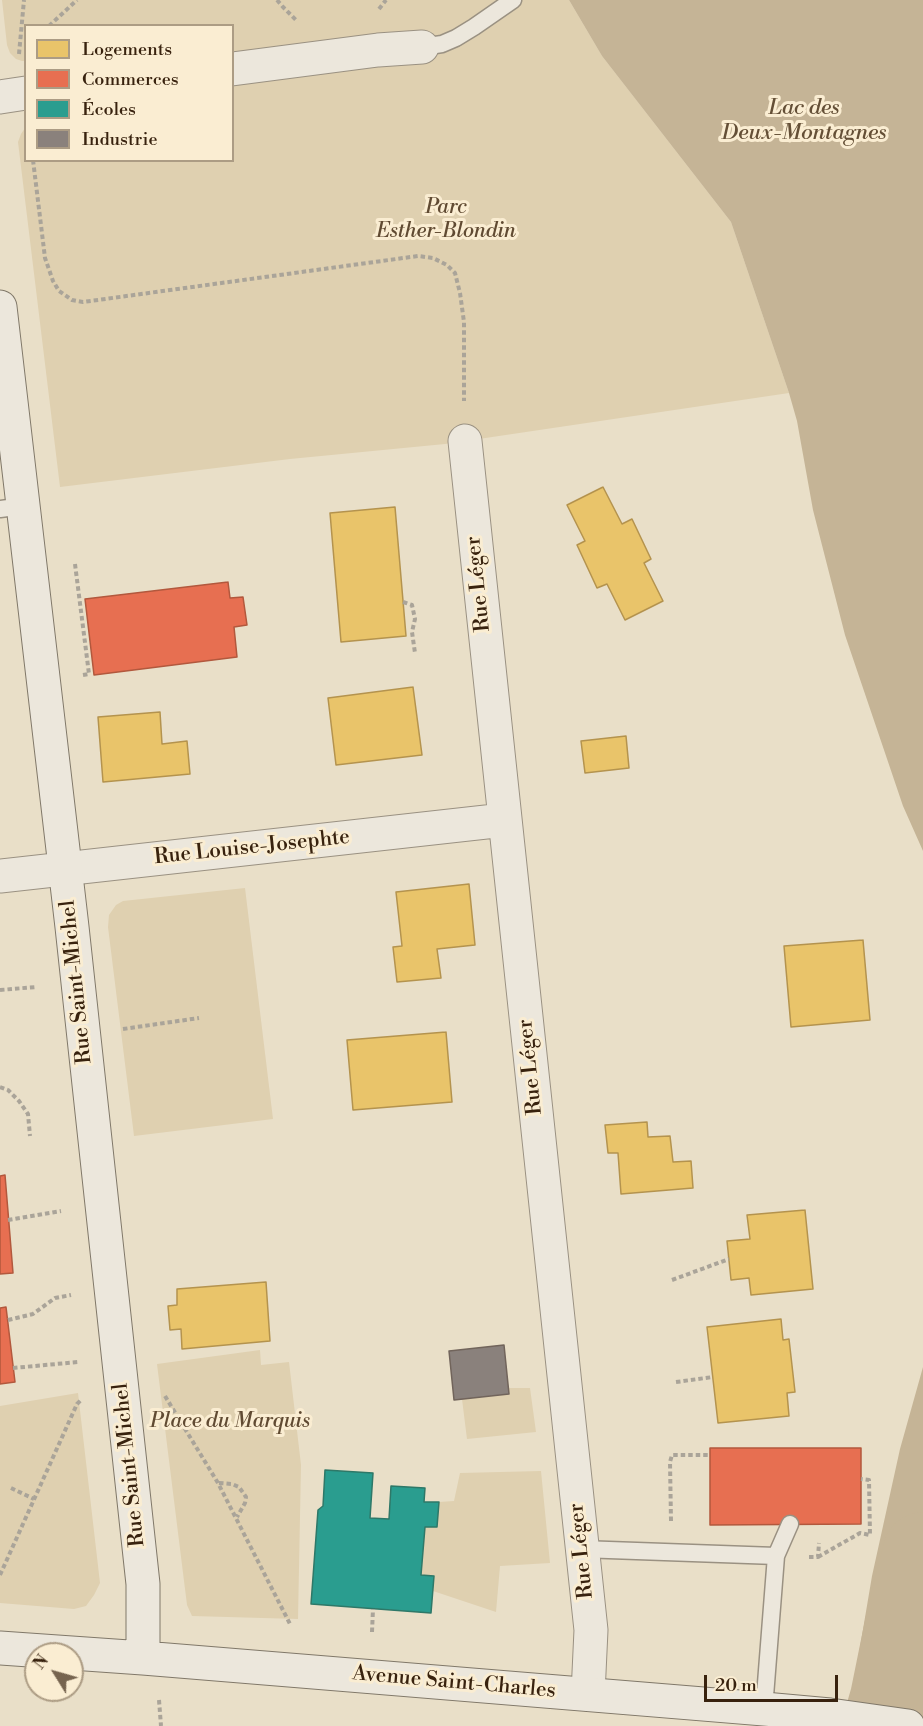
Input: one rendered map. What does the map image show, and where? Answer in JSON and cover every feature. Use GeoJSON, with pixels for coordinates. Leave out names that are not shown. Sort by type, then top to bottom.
{"type":"FeatureCollection","features":[{"type":"Feature","properties":{"kind":"street"},"geometry":{"type":"LineString","coordinates":[[234,69],[422,47]]}},
{"type":"Feature","properties":{"kind":"street"},"geometry":{"type":"LineString","coordinates":[[0,98],[24,93]]}},
{"type":"Feature","properties":{"kind":"street","name":"Rue Saint-Michel"},"geometry":{"type":"LineString","coordinates":[[0,307],[12,507],[64,869],[143,1584],[143,1658]]}},
{"type":"Feature","properties":{"kind":"street","name":"Rue Léger"},"geometry":{"type":"LineString","coordinates":[[465,441],[591,1630],[588,1694]]}},
{"type":"Feature","properties":{"kind":"street","name":"Rue Louise-Josephte"},"geometry":{"type":"LineString","coordinates":[[0,876],[504,820]]}},
{"type":"Feature","properties":{"kind":"street","name":"Avenue Saint-Charles"},"geometry":{"type":"LineString","coordinates":[[0,1648],[764,1709],[908,1726]]}},
{"type":"Feature","properties":{"kind":"lane"},"geometry":{"type":"LineString","coordinates":[[422,47],[442,44],[456,38],[513,0]]}},
{"type":"Feature","properties":{"kind":"lane"},"geometry":{"type":"LineString","coordinates":[[764,1709],[776,1556],[790,1524]]}},
{"type":"Feature","properties":{"kind":"lane"},"geometry":{"type":"LineString","coordinates":[[581,1549],[776,1556]]}},
{"type":"Feature","properties":{"kind":"path"},"geometry":{"type":"LineString","coordinates":[[20,54],[24,36],[24,0]]}},
{"type":"Feature","properties":{"kind":"path"},"geometry":{"type":"LineString","coordinates":[[51,24],[77,0]]}},
{"type":"Feature","properties":{"kind":"path"},"geometry":{"type":"LineString","coordinates":[[278,0],[302,26]]}},
{"type":"Feature","properties":{"kind":"path"},"geometry":{"type":"LineString","coordinates":[[33,162],[45,258],[59,291],[72,300],[82,302],[418,256],[433,258],[447,265],[455,273],[464,322],[465,441]]}},
{"type":"Feature","properties":{"kind":"path"},"geometry":{"type":"LineString","coordinates":[[75,564],[87,635],[88,674],[82,675]]}},
{"type":"Feature","properties":{"kind":"path"},"geometry":{"type":"LineString","coordinates":[[403,602],[412,605],[415,619],[412,632],[415,653]]}},
{"type":"Feature","properties":{"kind":"path"},"geometry":{"type":"LineString","coordinates":[[0,990],[36,987]]}},
{"type":"Feature","properties":{"kind":"path"},"geometry":{"type":"LineString","coordinates":[[121,1030],[199,1018]]}},
{"type":"Feature","properties":{"kind":"path"},"geometry":{"type":"LineString","coordinates":[[0,1087],[8,1090],[28,1114],[30,1136]]}},
{"type":"Feature","properties":{"kind":"path"},"geometry":{"type":"LineString","coordinates":[[8,1220],[61,1211]]}},
{"type":"Feature","properties":{"kind":"path"},"geometry":{"type":"LineString","coordinates":[[672,1280],[729,1259]]}},
{"type":"Feature","properties":{"kind":"path"},"geometry":{"type":"LineString","coordinates":[[8,1320],[33,1314],[55,1298],[71,1295]]}},
{"type":"Feature","properties":{"kind":"path"},"geometry":{"type":"LineString","coordinates":[[13,1368],[79,1362]]}},
{"type":"Feature","properties":{"kind":"path"},"geometry":{"type":"LineString","coordinates":[[676,1382],[712,1377]]}},
{"type":"Feature","properties":{"kind":"path"},"geometry":{"type":"LineString","coordinates":[[160,1388],[218,1483],[291,1626]]}},
{"type":"Feature","properties":{"kind":"path"},"geometry":{"type":"LineString","coordinates":[[0,1575],[77,1404],[83,1399]]}},
{"type":"Feature","properties":{"kind":"path"},"geometry":{"type":"LineString","coordinates":[[672,1552],[670,1462],[672,1455],[709,1455]]}},
{"type":"Feature","properties":{"kind":"path"},"geometry":{"type":"LineString","coordinates":[[818,1557],[860,1533],[870,1535],[869,1480],[861,1479]]}},
{"type":"Feature","properties":{"kind":"path"},"geometry":{"type":"LineString","coordinates":[[218,1483],[240,1487],[246,1497],[236,1517]]}},
{"type":"Feature","properties":{"kind":"path"},"geometry":{"type":"LineString","coordinates":[[11,1488],[34,1499]]}},
{"type":"Feature","properties":{"kind":"path"},"geometry":{"type":"LineString","coordinates":[[372,1632],[373,1609]]}},
{"type":"Feature","properties":{"kind":"path"},"geometry":{"type":"LineString","coordinates":[[159,1700],[161,1726]]}},
{"type":"Feature","properties":{"kind":"green space","name":"Parc Esther-Blondin"},"geometry":{"type":"Polygon","coordinates":[[[2,0],[569,0],[602,56],[731,222],[789,393],[445,444],[290,459],[60,487],[18,142],[21,134],[24,130],[24,162],[234,162],[234,24],[24,24],[24,61],[16,59],[10,53],[2,0]]]}},
{"type":"Feature","properties":{"kind":"green space"},"geometry":{"type":"Polygon","coordinates":[[[245,888],[273,1119],[134,1136],[108,927],[109,915],[116,905],[123,901],[245,888]]]}},
{"type":"Feature","properties":{"kind":"green space","name":"Place du Marquis"},"geometry":{"type":"Polygon","coordinates":[[[260,1350],[261,1365],[289,1362],[301,1465],[298,1619],[192,1616],[187,1605],[157,1364],[260,1350]]]}},
{"type":"Feature","properties":{"kind":"green space"},"geometry":{"type":"Polygon","coordinates":[[[509,1388],[530,1388],[536,1432],[467,1439],[462,1399],[509,1394],[509,1388]]]}},
{"type":"Feature","properties":{"kind":"green space"},"geometry":{"type":"Polygon","coordinates":[[[78,1393],[100,1583],[86,1606],[74,1609],[0,1603],[0,1406],[78,1393]]]}},
{"type":"Feature","properties":{"kind":"green space"},"geometry":{"type":"Polygon","coordinates":[[[541,1471],[550,1563],[500,1566],[496,1612],[433,1591],[421,1575],[425,1527],[437,1527],[439,1502],[454,1501],[460,1473],[541,1471]]]}},
{"type":"Feature","properties":{"kind":"water","name":"Lac des Deux-Montagnes"},"geometry":{"type":"Polygon","coordinates":[[[569,0],[923,0],[923,851],[903,806],[845,635],[813,510],[797,421],[731,222],[602,56],[569,0]]]}},
{"type":"Feature","properties":{"kind":"water"},"geometry":{"type":"Polygon","coordinates":[[[923,1367],[923,1668],[858,1659],[872,1576],[900,1449],[923,1367]]]}},
{"type":"Feature","properties":{"kind":"pier"},"geometry":{"type":"Polygon","coordinates":[[[855,1659],[923,1668],[923,1671],[857,1662],[855,1659]]]}},
{"type":"Feature","properties":{"kind":"building: Logements"},"geometry":{"type":"Polygon","coordinates":[[[603,487],[622,524],[632,519],[651,559],[644,563],[663,601],[625,620],[607,584],[597,588],[577,545],[585,541],[567,505],[603,487]]]}},
{"type":"Feature","properties":{"kind":"building: Logements"},"geometry":{"type":"Polygon","coordinates":[[[395,507],[406,636],[341,642],[330,513],[395,507]]]}},
{"type":"Feature","properties":{"kind":"building: Logements"},"geometry":{"type":"Polygon","coordinates":[[[413,687],[422,755],[336,765],[328,698],[413,687]]]}},
{"type":"Feature","properties":{"kind":"building: Logements"},"geometry":{"type":"Polygon","coordinates":[[[160,712],[162,744],[187,741],[190,774],[103,782],[98,717],[160,712]]]}},
{"type":"Feature","properties":{"kind":"building: Logements"},"geometry":{"type":"Polygon","coordinates":[[[626,736],[629,768],[585,773],[581,741],[626,736]]]}},
{"type":"Feature","properties":{"kind":"building: Logements"},"geometry":{"type":"Polygon","coordinates":[[[469,884],[475,945],[437,949],[441,978],[397,982],[393,947],[402,946],[396,892],[469,884]]]}},
{"type":"Feature","properties":{"kind":"building: Logements"},"geometry":{"type":"Polygon","coordinates":[[[863,940],[870,1020],[791,1027],[784,946],[863,940]]]}},
{"type":"Feature","properties":{"kind":"building: Logements"},"geometry":{"type":"Polygon","coordinates":[[[446,1032],[452,1102],[353,1110],[347,1040],[446,1032]]]}},
{"type":"Feature","properties":{"kind":"building: Logements"},"geometry":{"type":"Polygon","coordinates":[[[647,1122],[648,1137],[670,1136],[673,1162],[691,1161],[693,1188],[621,1194],[618,1153],[608,1153],[605,1125],[647,1122]]]}},
{"type":"Feature","properties":{"kind":"building: Logements"},"geometry":{"type":"Polygon","coordinates":[[[805,1210],[813,1289],[751,1295],[749,1278],[731,1280],[727,1241],[750,1239],[747,1215],[805,1210]]]}},
{"type":"Feature","properties":{"kind":"building: Logements"},"geometry":{"type":"Polygon","coordinates":[[[266,1282],[270,1341],[182,1349],[181,1329],[170,1330],[168,1306],[177,1305],[177,1289],[266,1282]]]}},
{"type":"Feature","properties":{"kind":"building: Logements"},"geometry":{"type":"Polygon","coordinates":[[[781,1319],[783,1340],[789,1339],[795,1392],[787,1393],[789,1416],[718,1423],[707,1327],[781,1319]]]}},
{"type":"Feature","properties":{"kind":"building: Commerces"},"geometry":{"type":"Polygon","coordinates":[[[228,582],[230,598],[243,597],[247,625],[234,627],[237,657],[94,675],[85,599],[228,582]]]}},
{"type":"Feature","properties":{"kind":"building: Commerces"},"geometry":{"type":"Polygon","coordinates":[[[5,1175],[13,1273],[0,1274],[0,1176],[5,1175]]]}},
{"type":"Feature","properties":{"kind":"building: Commerces"},"geometry":{"type":"Polygon","coordinates":[[[6,1307],[15,1382],[0,1384],[0,1308],[6,1307]]]}},
{"type":"Feature","properties":{"kind":"building: Commerces"},"geometry":{"type":"Polygon","coordinates":[[[710,1448],[861,1448],[861,1524],[710,1525],[710,1448]]]}},
{"type":"Feature","properties":{"kind":"building: Écoles"},"geometry":{"type":"Polygon","coordinates":[[[325,1470],[373,1473],[370,1518],[389,1519],[391,1486],[425,1488],[424,1502],[439,1502],[437,1527],[425,1527],[421,1575],[434,1576],[431,1613],[311,1604],[318,1510],[323,1506],[325,1470]]]}},
{"type":"Feature","properties":{"kind":"building: Industrie"},"geometry":{"type":"Polygon","coordinates":[[[504,1345],[509,1394],[454,1400],[449,1351],[504,1345]]]}},
{"type":"Feature","properties":{"kind":"waterway"},"geometry":{"type":"LineString","coordinates":[[882,1726],[923,1552]]}}]}
